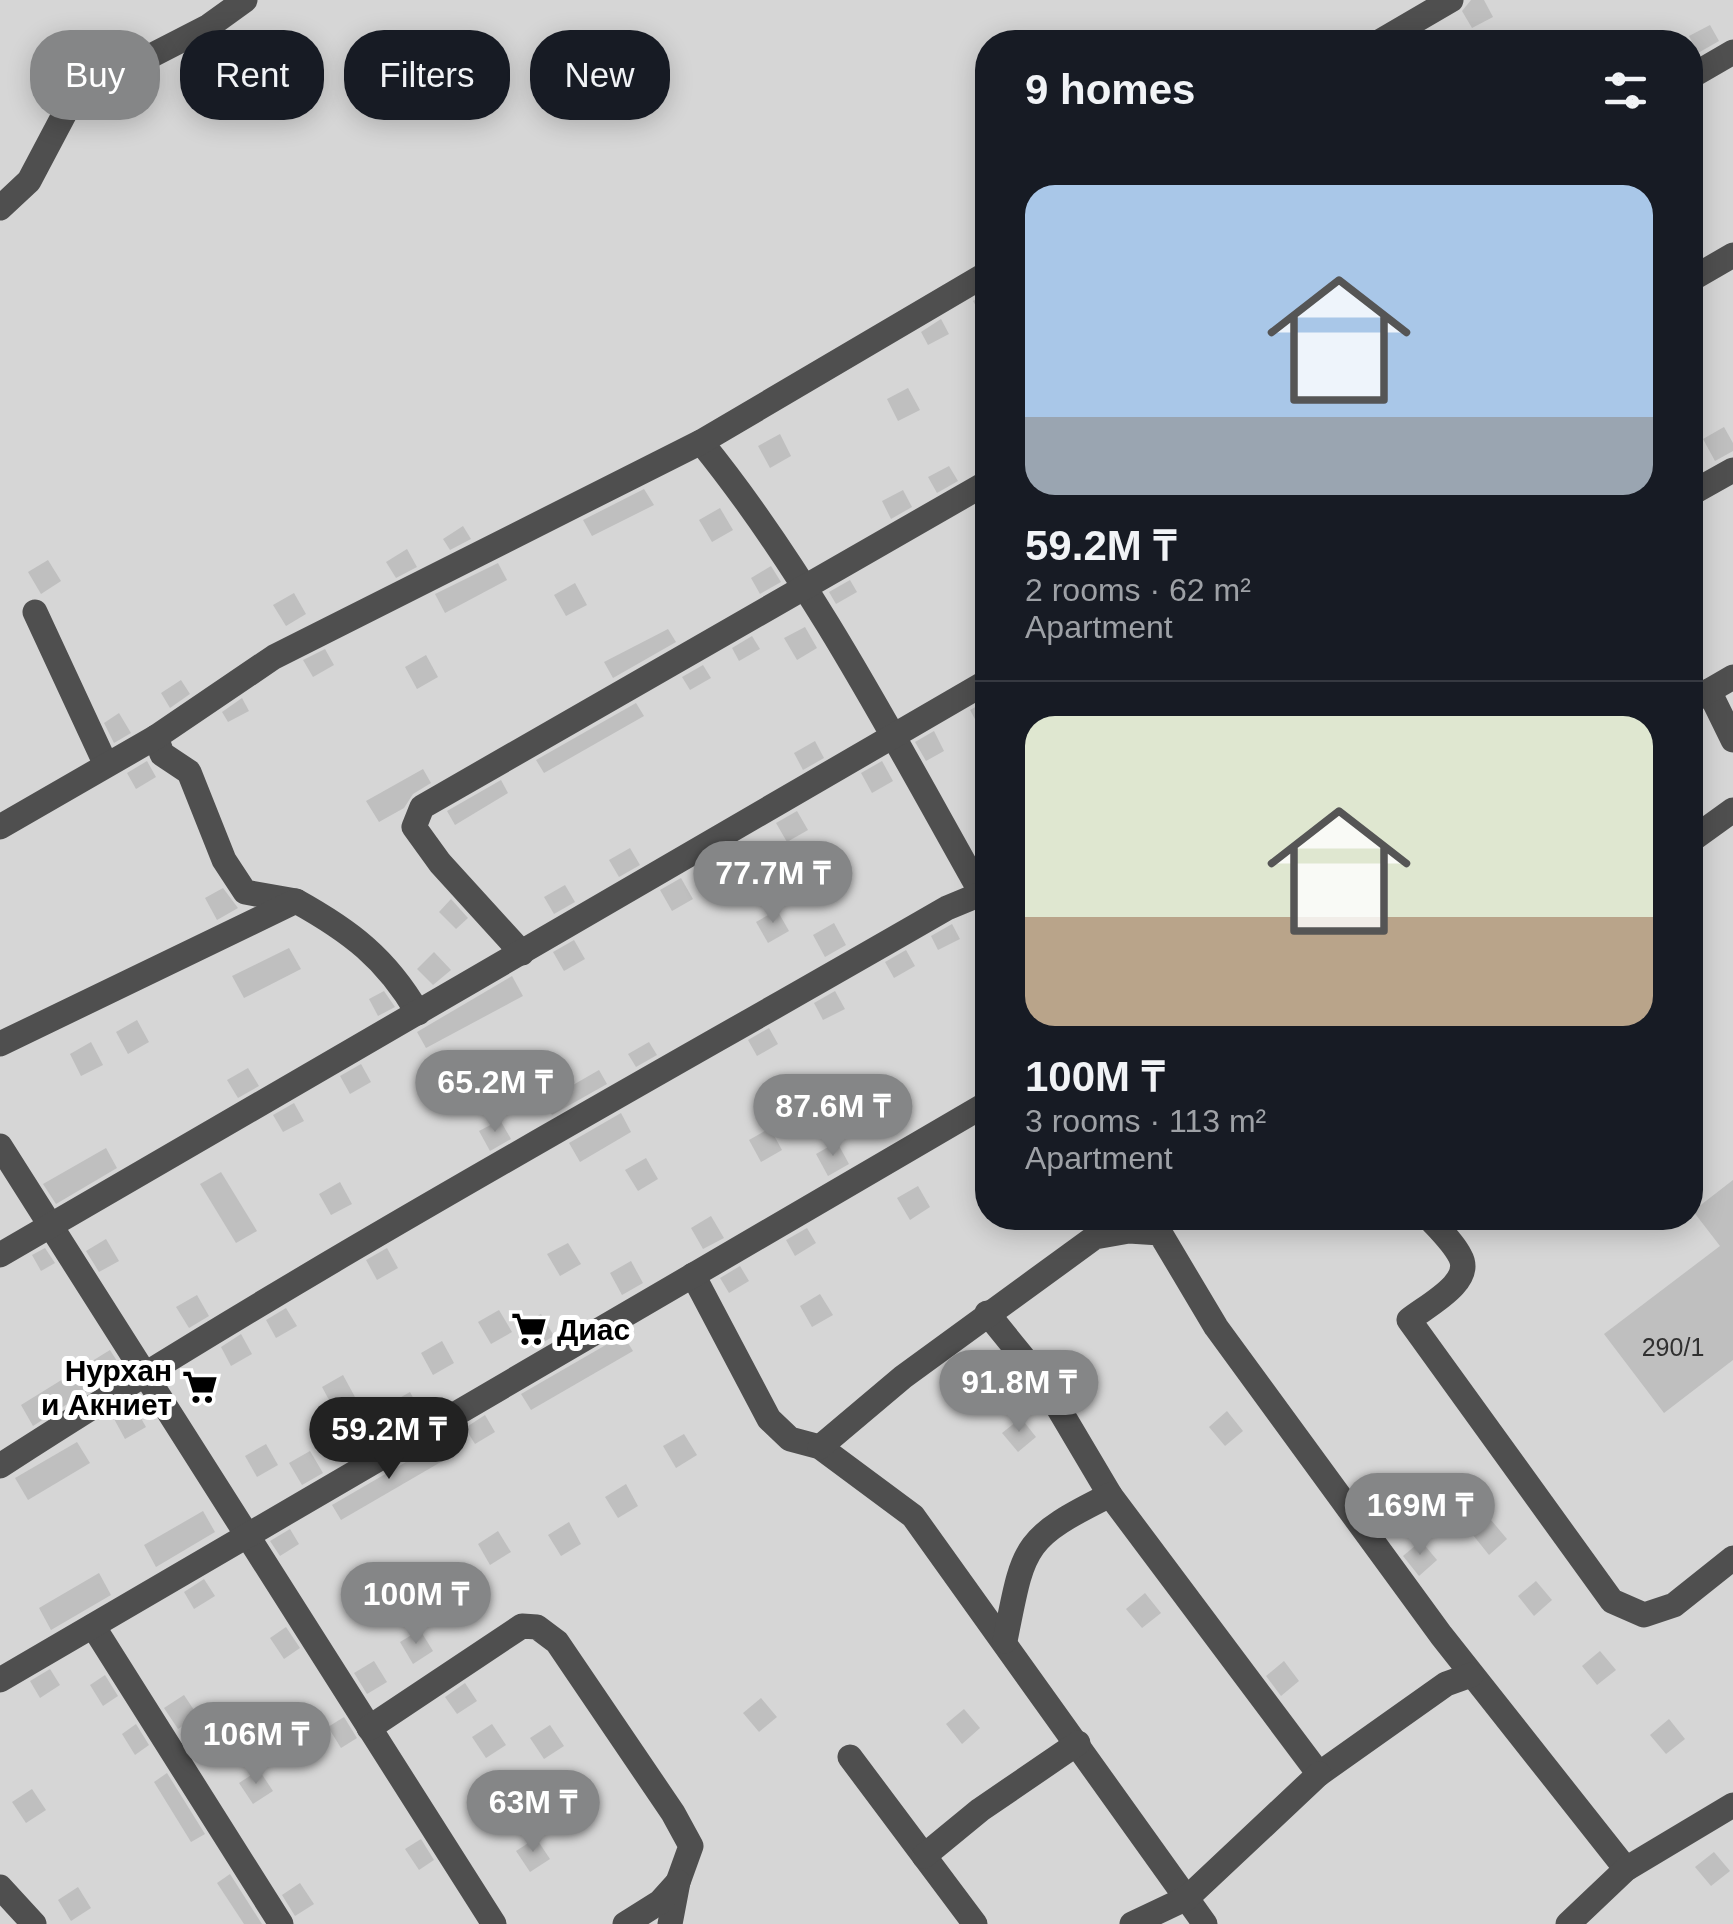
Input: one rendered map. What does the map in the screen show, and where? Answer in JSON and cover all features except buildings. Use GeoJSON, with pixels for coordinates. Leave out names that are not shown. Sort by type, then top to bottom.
{"type":"FeatureCollection","features":[{"type":"Feature","properties":{"kind":"street"},"geometry":{"type":"LineString","coordinates":[[0,208],[29,182],[66,111],[100,82],[208,26],[245,0]]}},
{"type":"Feature","properties":{"kind":"street"},"geometry":{"type":"LineString","coordinates":[[1400,30],[1451,0]]}},
{"type":"Feature","properties":{"kind":"street"},"geometry":{"type":"LineString","coordinates":[[1703,69],[1733,52]]}},
{"type":"Feature","properties":{"kind":"street"},"geometry":{"type":"LineString","coordinates":[[1703,273],[1733,256]]}},
{"type":"Feature","properties":{"kind":"street"},"geometry":{"type":"LineString","coordinates":[[0,827],[156,737],[274,657],[700,442],[975,281]]}},
{"type":"Feature","properties":{"kind":"street"},"geometry":{"type":"LineString","coordinates":[[700,442],[732,482],[802,588],[975,879]]}},
{"type":"Feature","properties":{"kind":"street"},"geometry":{"type":"LineString","coordinates":[[1703,487],[1733,470]]}},
{"type":"Feature","properties":{"kind":"street"},"geometry":{"type":"LineString","coordinates":[[522,953],[440,863],[414,826],[422,807],[975,489]]}},
{"type":"Feature","properties":{"kind":"street"},"geometry":{"type":"LineString","coordinates":[[35,612],[106,765]]}},
{"type":"Feature","properties":{"kind":"street"},"geometry":{"type":"LineString","coordinates":[[1703,694],[1733,677]]}},
{"type":"Feature","properties":{"kind":"street"},"geometry":{"type":"LineString","coordinates":[[0,1255],[975,688]]}},
{"type":"Feature","properties":{"kind":"street"},"geometry":{"type":"LineString","coordinates":[[1703,700],[1733,740]]}},
{"type":"Feature","properties":{"kind":"street"},"geometry":{"type":"LineString","coordinates":[[156,737],[162,754],[190,772],[224,860],[245,892],[296,901],[338,924],[377,956],[399,981],[418,1013]]}},
{"type":"Feature","properties":{"kind":"street"},"geometry":{"type":"LineString","coordinates":[[1703,832],[1733,810]]}},
{"type":"Feature","properties":{"kind":"street"},"geometry":{"type":"LineString","coordinates":[[0,1466],[144,1374],[947,908],[975,899]]}},
{"type":"Feature","properties":{"kind":"street"},"geometry":{"type":"LineString","coordinates":[[0,1044],[296,901]]}},
{"type":"Feature","properties":{"kind":"street"},"geometry":{"type":"LineString","coordinates":[[0,1680],[975,1111]]}},
{"type":"Feature","properties":{"kind":"street"},"geometry":{"type":"LineString","coordinates":[[0,1146],[494,1924]]}},
{"type":"Feature","properties":{"kind":"street"},"geometry":{"type":"LineString","coordinates":[[820,1447],[903,1377],[1095,1237],[1138,1230]]}},
{"type":"Feature","properties":{"kind":"street"},"geometry":{"type":"LineString","coordinates":[[1163,1230],[1216,1328],[1472,1675],[1626,1869]]}},
{"type":"Feature","properties":{"kind":"street"},"geometry":{"type":"LineString","coordinates":[[1439,1230],[1461,1257],[1464,1268],[1458,1283],[1409,1320],[1612,1601],[1644,1615],[1674,1605],[1733,1558]]}},
{"type":"Feature","properties":{"kind":"street"},"geometry":{"type":"LineString","coordinates":[[693,1275],[769,1419],[790,1439],[820,1447],[913,1516],[1204,1924]]}},
{"type":"Feature","properties":{"kind":"street"},"geometry":{"type":"LineString","coordinates":[[988,1313],[1042,1382],[1110,1495],[1319,1774]]}},
{"type":"Feature","properties":{"kind":"street"},"geometry":{"type":"LineString","coordinates":[[1005,1641],[1018,1572],[1031,1545],[1055,1522],[1110,1495]]}},
{"type":"Feature","properties":{"kind":"street"},"geometry":{"type":"LineString","coordinates":[[93,1626],[281,1924]]}},
{"type":"Feature","properties":{"kind":"street"},"geometry":{"type":"LineString","coordinates":[[369,1728],[522,1626],[537,1627],[557,1642],[673,1813],[691,1846],[678,1882],[670,1924]]}},
{"type":"Feature","properties":{"kind":"street"},"geometry":{"type":"LineString","coordinates":[[1132,1924],[1186,1898],[1319,1774],[1446,1684],[1472,1675]]}},
{"type":"Feature","properties":{"kind":"street"},"geometry":{"type":"LineString","coordinates":[[924,1856],[980,1810],[1078,1744]]}},
{"type":"Feature","properties":{"kind":"street"},"geometry":{"type":"LineString","coordinates":[[850,1757],[975,1924]]}},
{"type":"Feature","properties":{"kind":"street"},"geometry":{"type":"LineString","coordinates":[[1568,1924],[1626,1869],[1733,1805]]}},
{"type":"Feature","properties":{"kind":"street"},"geometry":{"type":"LineString","coordinates":[[625,1924],[660,1902],[678,1882]]}},
{"type":"Feature","properties":{"kind":"street"},"geometry":{"type":"LineString","coordinates":[[0,1887],[34,1924]]}},
{"type":"Feature","properties":{"kind":"shaded area"},"geometry":{"type":"Polygon","coordinates":[[[0,0],[1733,0],[1733,1924],[0,1924],[0,0]]]}},
{"type":"Feature","properties":{"kind":"place","name":"Диас"},"geometry":{"type":"Point","coordinates":[529,1329]}},
{"type":"Feature","properties":{"kind":"place","name":"Нурхан и Акниет"},"geometry":{"type":"Point","coordinates":[200,1387]}}]}
